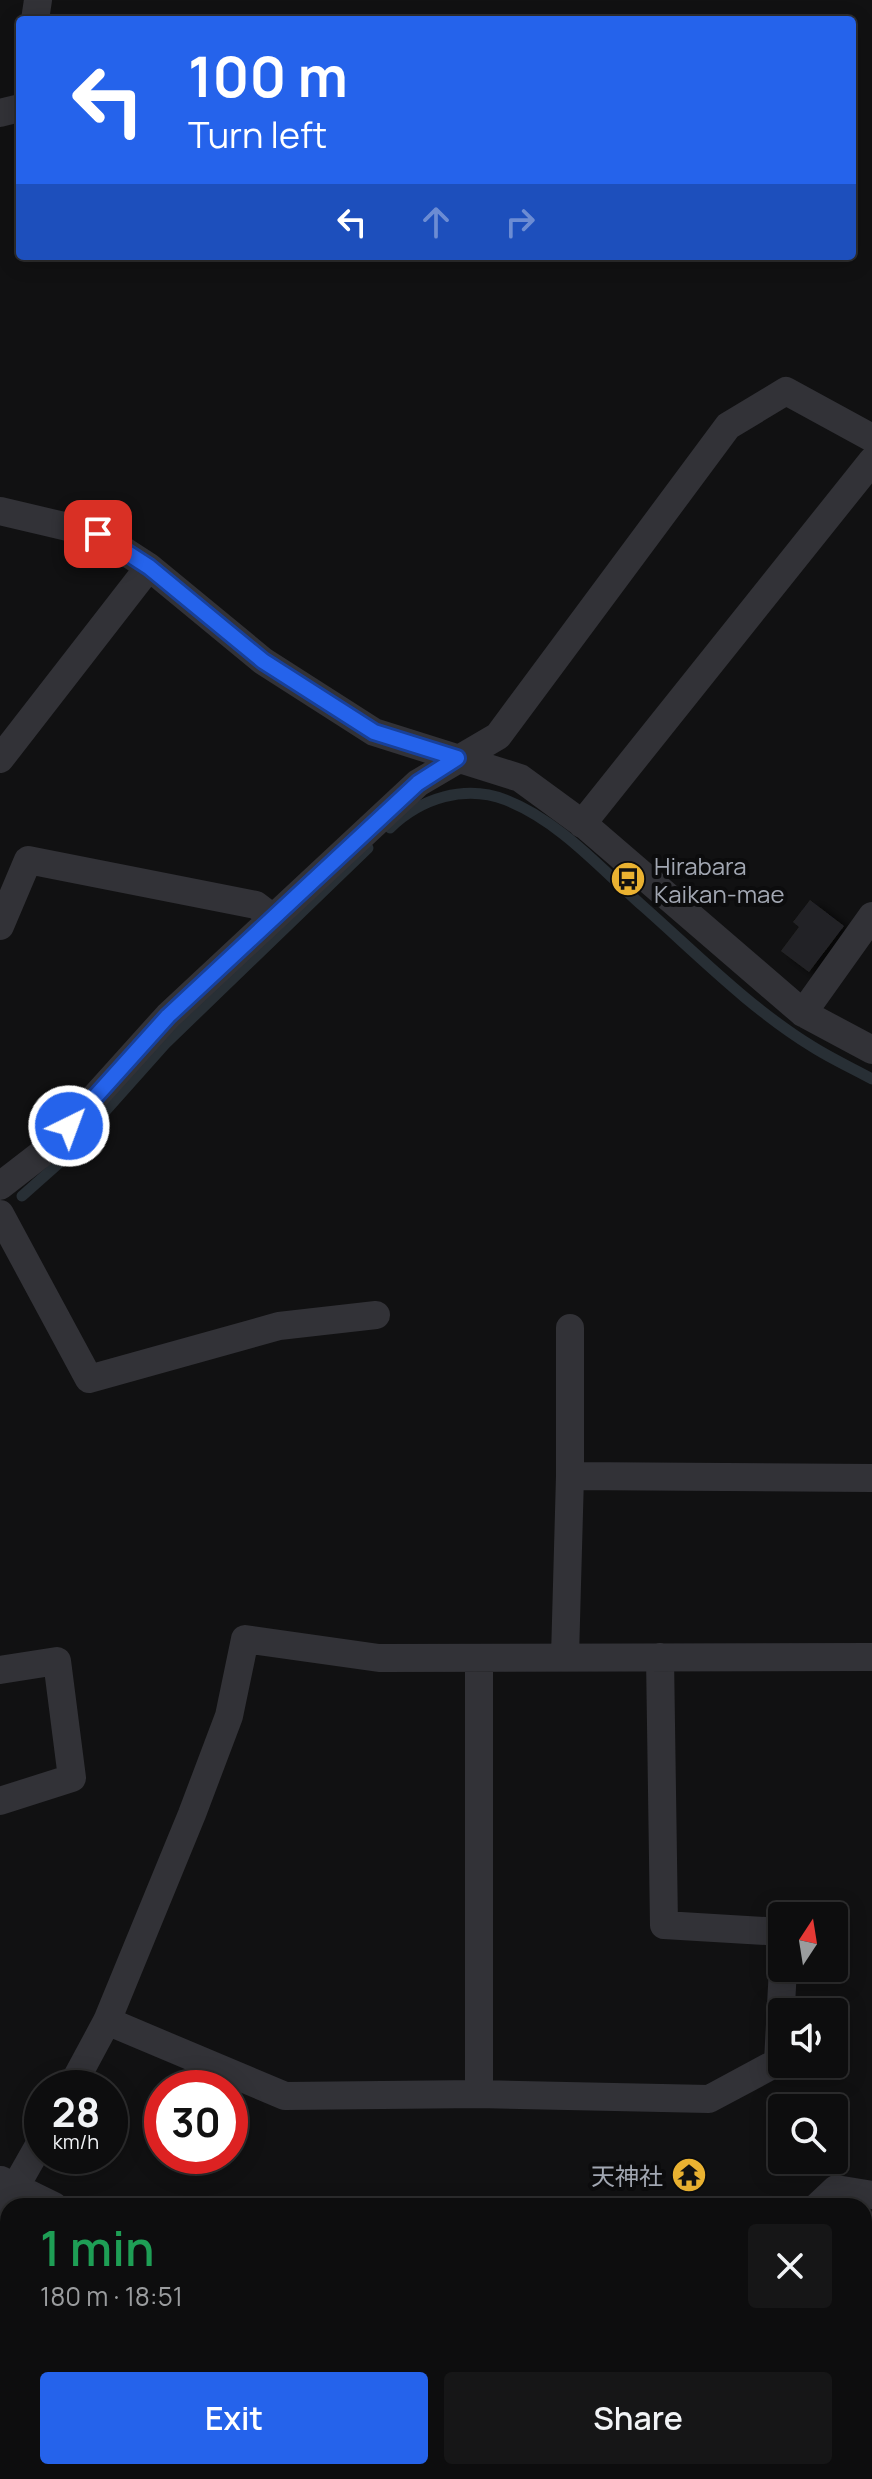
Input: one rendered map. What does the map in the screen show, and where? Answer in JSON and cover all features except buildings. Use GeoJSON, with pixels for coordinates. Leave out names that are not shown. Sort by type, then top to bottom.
{"type":"FeatureCollection","features":[{"type":"Feature","properties":{"kind":"street"},"geometry":{"type":"LineString","coordinates":[[1,1180],[49,1148],[168,1016],[418,783],[498,736],[728,426],[786,391],[872,438]]}},
{"type":"Feature","properties":{"kind":"street"},"geometry":{"type":"LineString","coordinates":[[582,824],[872,461]]}},
{"type":"Feature","properties":{"kind":"street"},"geometry":{"type":"LineString","coordinates":[[0,511],[98,534],[149,567],[263,661],[374,732],[520,778],[582,824],[803,1013],[872,1050]]}},
{"type":"Feature","properties":{"kind":"street"},"geometry":{"type":"LineString","coordinates":[[0,759],[149,567]]}},
{"type":"Feature","properties":{"kind":"street"},"geometry":{"type":"LineString","coordinates":[[0,926],[28,860],[256,905],[273,918]]}},
{"type":"Feature","properties":{"kind":"street"},"geometry":{"type":"LineString","coordinates":[[803,1013],[872,916]]}},
{"type":"Feature","properties":{"kind":"street"},"geometry":{"type":"LineString","coordinates":[[0,1214],[89,1379],[279,1326],[376,1315]]}},
{"type":"Feature","properties":{"kind":"street"},"geometry":{"type":"LineString","coordinates":[[565,1657],[570,1328]]}},
{"type":"Feature","properties":{"kind":"street"},"geometry":{"type":"LineString","coordinates":[[570,1476],[872,1478]]}},
{"type":"Feature","properties":{"kind":"street"},"geometry":{"type":"LineString","coordinates":[[81,2070],[107,2021],[192,1814],[229,1716],[245,1639],[379,1658],[872,1657]]}},
{"type":"Feature","properties":{"kind":"street"},"geometry":{"type":"LineString","coordinates":[[660,1657],[664,1925],[768,1931]]}},
{"type":"Feature","properties":{"kind":"street"},"geometry":{"type":"LineString","coordinates":[[479,1658],[479,2094]]}},
{"type":"Feature","properties":{"kind":"street"},"geometry":{"type":"LineString","coordinates":[[0,1670],[57,1661],[72,1778],[0,1801]]}},
{"type":"Feature","properties":{"kind":"street"},"geometry":{"type":"LineString","coordinates":[[107,2021],[285,2096],[479,2094],[709,2099],[778,2062],[782,1982]]}},
{"type":"Feature","properties":{"kind":"street"},"geometry":{"type":"LineString","coordinates":[[24,2163],[8,2184],[37,2198]]}},
{"type":"Feature","properties":{"kind":"street"},"geometry":{"type":"LineString","coordinates":[[826,2198],[836,2189],[872,2195]]}},
{"type":"Feature","properties":{"kind":"waterway"},"geometry":{"type":"LineString","coordinates":[[390,828],[415,809],[459,794],[491,795],[526,809],[580,848],[768,1016],[820,1051],[872,1079]]}},
{"type":"Feature","properties":{"kind":"waterway"},"geometry":{"type":"LineString","coordinates":[[22,1196],[58,1164],[165,1044],[368,848]]}},
{"type":"Feature","properties":{"kind":"place","name":"Hirabara Kaikan-mae"},"geometry":{"type":"Point","coordinates":[628,879]}},
{"type":"Feature","properties":{"kind":"place","name":"天神社"},"geometry":{"type":"Point","coordinates":[689,2175]}},
{"type":"Feature","properties":{"kind":"route"},"geometry":{"type":"LineString","coordinates":[[69,1126],[168,1016],[418,783],[457,758],[374,732],[263,661],[149,567],[98,534]]}}]}
